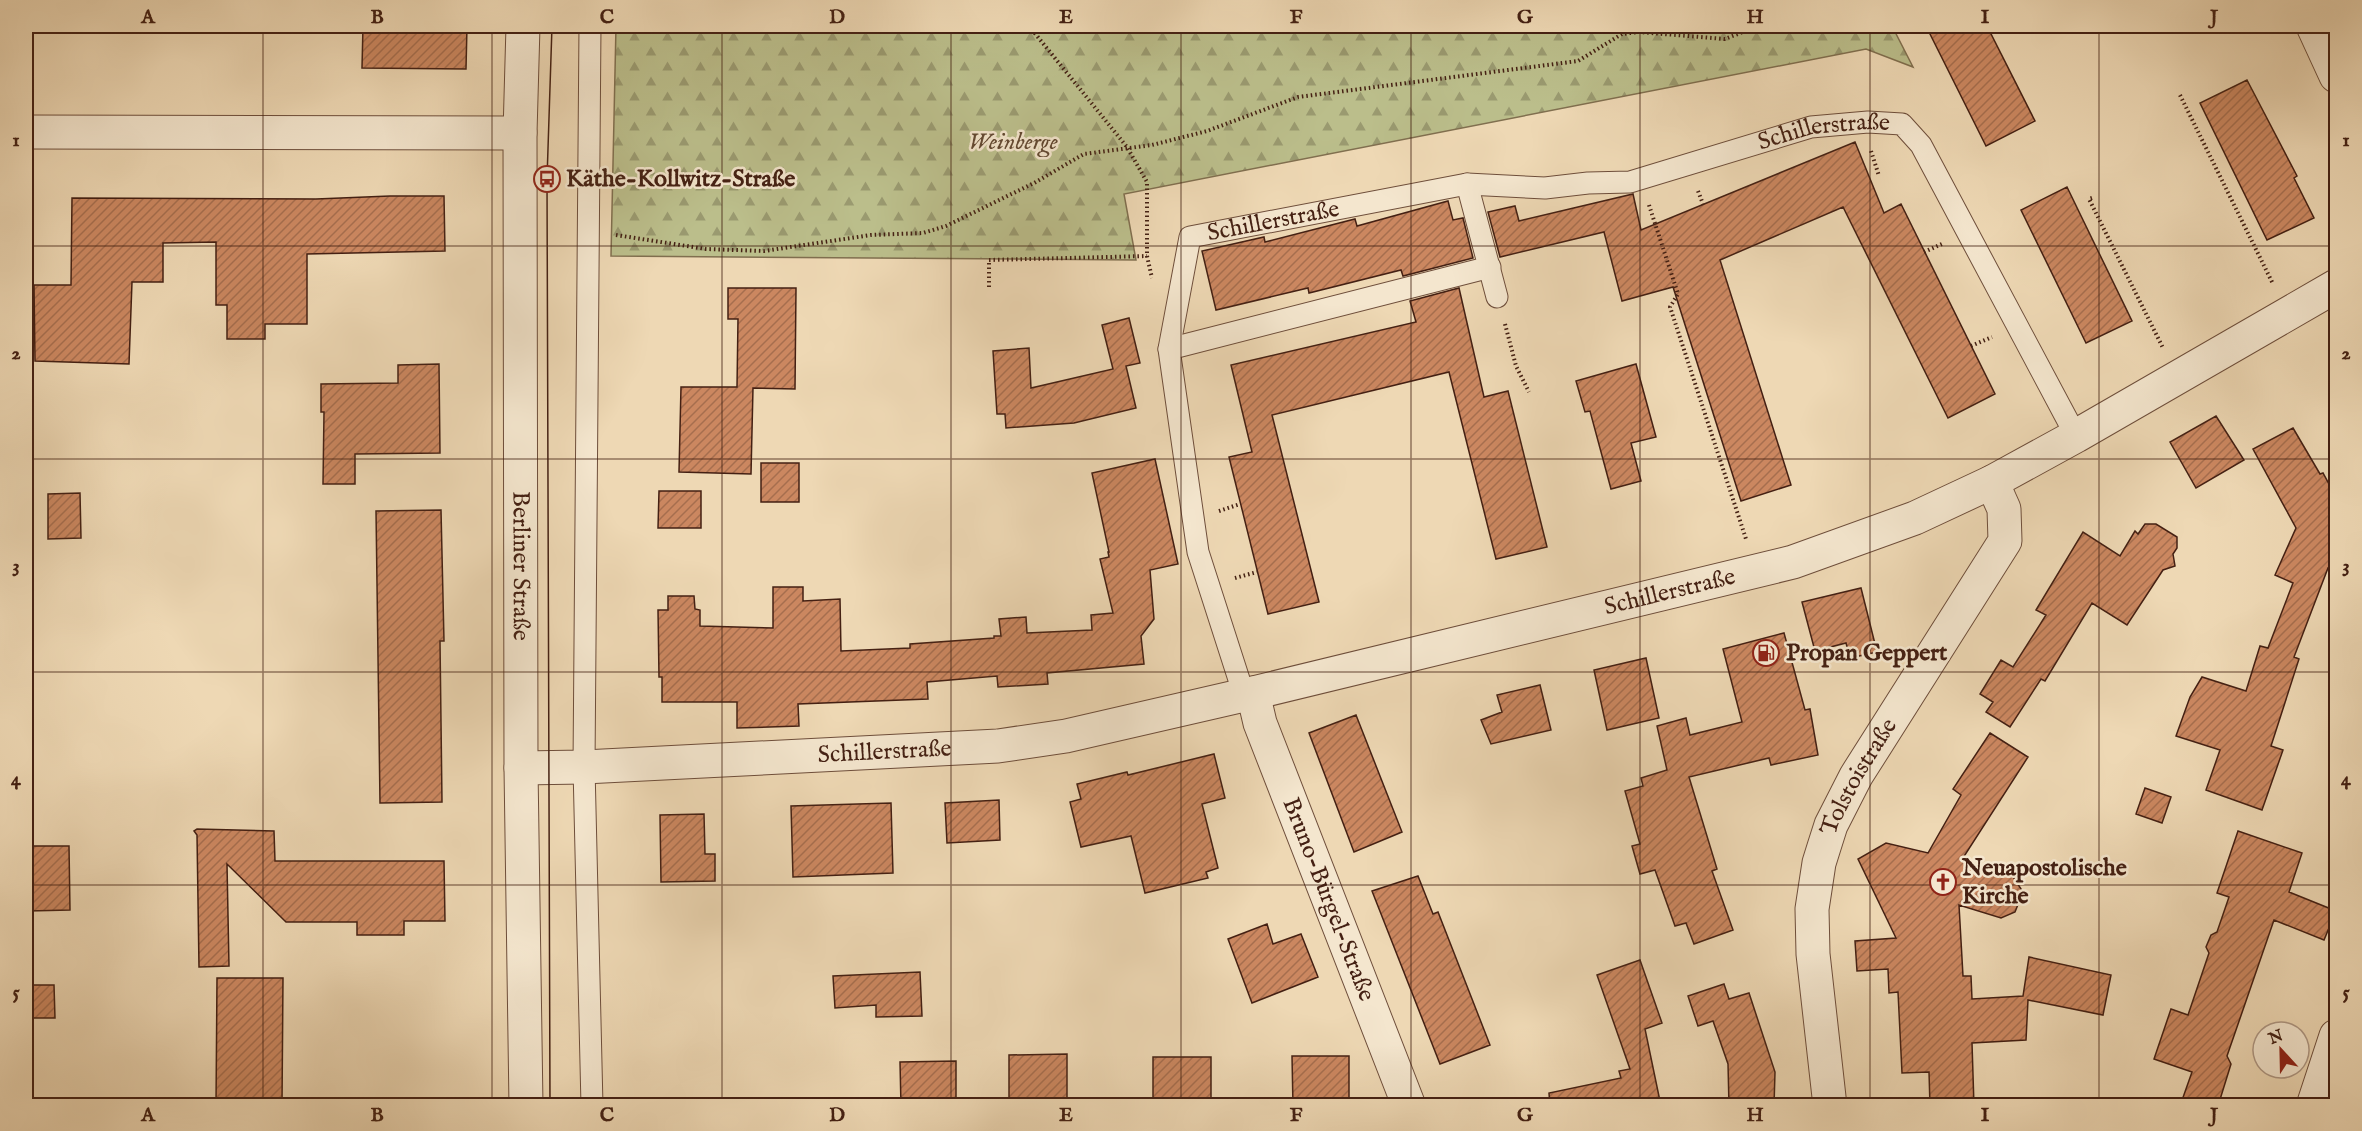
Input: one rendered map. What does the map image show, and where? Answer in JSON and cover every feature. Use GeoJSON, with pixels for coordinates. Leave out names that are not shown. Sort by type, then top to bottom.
{"type":"FeatureCollection","features":[{"type":"Feature","properties":{"kind":"street","name":"Berliner Straße"},"geometry":{"type":"LineString","coordinates":[[523,26],[520,133],[521,768],[526,1106]]}},
{"type":"Feature","properties":{"kind":"street"},"geometry":{"type":"LineString","coordinates":[[2313,26],[2337,76]]}},
{"type":"Feature","properties":{"kind":"street"},"geometry":{"type":"LineString","coordinates":[[26,132],[520,133]]}},
{"type":"Feature","properties":{"kind":"street","name":"Schillerstraße"},"geometry":{"type":"LineString","coordinates":[[521,768],[584,767],[998,746],[1066,736],[1793,562],[1915,518],[1992,482],[2337,286]]}},
{"type":"Feature","properties":{"kind":"street","name":"Tolstoistraße"},"geometry":{"type":"LineString","coordinates":[[1830,1106],[1813,954],[1812,909],[1819,863],[1831,825],[1856,776],[2005,541],[2004,509],[1992,482]]}},
{"type":"Feature","properties":{"kind":"street","name":"Bruno-Bürgel-Straße"},"geometry":{"type":"LineString","coordinates":[[1249,694],[1408,1106]]}},
{"type":"Feature","properties":{"kind":"street"},"geometry":{"type":"LineString","coordinates":[[2313,1106],[2337,1036]]}},
{"type":"Feature","properties":{"kind":"lane"},"geometry":{"type":"LineString","coordinates":[[590,26],[584,767],[592,1106]]}},
{"type":"Feature","properties":{"kind":"lane","name":"Schillerstraße"},"geometry":{"type":"LineString","coordinates":[[1249,694],[1198,552],[1169,349],[1190,237],[1467,184],[1545,188],[1588,183],[1630,182],[1811,127],[1868,122],[1902,124],[1921,145],[2076,436]]}},
{"type":"Feature","properties":{"kind":"lane"},"geometry":{"type":"LineString","coordinates":[[1467,184],[1497,297]]}},
{"type":"Feature","properties":{"kind":"lane"},"geometry":{"type":"LineString","coordinates":[[1169,349],[1490,267]]}},
{"type":"Feature","properties":{"kind":"path"},"geometry":{"type":"LineString","coordinates":[[989,287],[989,260],[1147,256],[1147,182],[1127,147],[1029,26]]}},
{"type":"Feature","properties":{"kind":"path"},"geometry":{"type":"LineString","coordinates":[[588,231],[706,249],[764,251],[872,235],[923,233],[946,226],[1034,183],[1084,154],[1152,145],[1207,131],[1298,97],[1578,61],[1622,34],[1639,32],[1725,39],[1758,26]]}},
{"type":"Feature","properties":{"kind":"path"},"geometry":{"type":"LineString","coordinates":[[2180,95],[2288,314]]}},
{"type":"Feature","properties":{"kind":"path"},"geometry":{"type":"LineString","coordinates":[[1871,150],[1879,176]]}},
{"type":"Feature","properties":{"kind":"path"},"geometry":{"type":"LineString","coordinates":[[1641,179],[1678,294],[1670,307],[1756,571]]}},
{"type":"Feature","properties":{"kind":"path"},"geometry":{"type":"LineString","coordinates":[[2092,198],[2089,199],[2111,250],[2180,377]]}},
{"type":"Feature","properties":{"kind":"path"},"geometry":{"type":"LineString","coordinates":[[1924,252],[1934,247]]}},
{"type":"Feature","properties":{"kind":"path"},"geometry":{"type":"LineString","coordinates":[[1971,346],[1982,342]]}},
{"type":"Feature","properties":{"kind":"path"},"geometry":{"type":"LineString","coordinates":[[1512,350],[1516,366],[1529,393]]}},
{"type":"Feature","properties":{"kind":"green space","name":"Weinberge"},"geometry":{"type":"Polygon","coordinates":[[[616,26],[1892,26],[1913,67],[1866,49],[1124,194],[1136,260],[611,256],[616,26]]]}},
{"type":"Feature","properties":{"kind":"building"},"geometry":{"type":"Polygon","coordinates":[[[363,26],[467,26],[466,69],[362,68],[363,26]]]}},
{"type":"Feature","properties":{"kind":"building"},"geometry":{"type":"Polygon","coordinates":[[[1926,26],[1987,26],[2035,121],[1986,146],[1926,26]]]}},
{"type":"Feature","properties":{"kind":"building"},"geometry":{"type":"Polygon","coordinates":[[[2247,80],[2297,176],[2294,178],[2314,218],[2267,240],[2200,103],[2247,80]]]}},
{"type":"Feature","properties":{"kind":"building"},"geometry":{"type":"Polygon","coordinates":[[[1855,142],[1884,213],[1901,204],[1995,394],[1948,418],[1843,207],[1720,260],[1791,485],[1741,501],[1673,287],[1622,301],[1604,232],[1500,257],[1488,212],[1515,206],[1519,221],[1633,194],[1641,230],[1855,142]]]}},
{"type":"Feature","properties":{"kind":"building"},"geometry":{"type":"Polygon","coordinates":[[[2067,187],[2132,321],[2086,343],[2021,210],[2067,187]]]}},
{"type":"Feature","properties":{"kind":"building"},"geometry":{"type":"Polygon","coordinates":[[[444,196],[445,251],[307,254],[307,324],[265,324],[265,339],[227,339],[227,305],[216,305],[216,242],[163,243],[163,282],[132,282],[129,364],[35,361],[34,285],[71,285],[72,198],[316,199],[444,196]]]}},
{"type":"Feature","properties":{"kind":"building"},"geometry":{"type":"Polygon","coordinates":[[[1448,201],[1453,220],[1463,218],[1473,258],[1403,276],[1401,270],[1309,293],[1308,288],[1216,310],[1202,251],[1264,237],[1265,242],[1355,219],[1357,226],[1448,201]]]}},
{"type":"Feature","properties":{"kind":"building"},"geometry":{"type":"Polygon","coordinates":[[[728,288],[796,288],[795,389],[753,388],[751,474],[679,472],[681,387],[737,387],[738,319],[728,319],[728,288]]]}},
{"type":"Feature","properties":{"kind":"building"},"geometry":{"type":"Polygon","coordinates":[[[1459,288],[1484,397],[1508,391],[1547,547],[1496,559],[1449,372],[1272,415],[1319,602],[1268,614],[1229,457],[1252,452],[1231,365],[1416,322],[1410,301],[1459,288]]]}},
{"type":"Feature","properties":{"kind":"building"},"geometry":{"type":"Polygon","coordinates":[[[1129,318],[1140,363],[1126,366],[1136,408],[1074,423],[1006,428],[1005,414],[997,414],[993,351],[1029,348],[1031,388],[1113,369],[1102,325],[1129,318]]]}},
{"type":"Feature","properties":{"kind":"building"},"geometry":{"type":"Polygon","coordinates":[[[439,364],[440,453],[355,454],[355,484],[323,484],[324,412],[321,412],[321,384],[398,383],[398,365],[439,364]]]}},
{"type":"Feature","properties":{"kind":"building"},"geometry":{"type":"Polygon","coordinates":[[[1636,364],[1656,437],[1631,443],[1641,481],[1611,489],[1590,411],[1585,412],[1576,381],[1636,364]]]}},
{"type":"Feature","properties":{"kind":"building"},"geometry":{"type":"Polygon","coordinates":[[[2216,416],[2244,460],[2196,488],[2170,442],[2216,416]]]}},
{"type":"Feature","properties":{"kind":"building"},"geometry":{"type":"Polygon","coordinates":[[[2293,428],[2337,499],[2337,571],[2328,568],[2294,657],[2299,659],[2271,746],[2283,750],[2262,810],[2206,790],[2220,750],[2176,736],[2190,697],[2202,677],[2246,691],[2260,646],[2268,648],[2293,583],[2275,575],[2296,528],[2253,449],[2293,428]]]}},
{"type":"Feature","properties":{"kind":"building"},"geometry":{"type":"Polygon","coordinates":[[[1155,459],[1178,564],[1150,570],[1154,619],[1141,636],[1144,664],[1047,673],[1048,684],[998,687],[997,676],[927,682],[928,699],[798,704],[799,726],[737,728],[737,702],[662,702],[662,677],[659,677],[658,610],[668,610],[668,596],[694,596],[695,609],[700,610],[700,626],[773,628],[773,587],[803,587],[803,601],[840,599],[841,651],[910,648],[910,644],[994,638],[994,636],[1001,636],[999,619],[1026,617],[1027,633],[1092,630],[1091,615],[1113,613],[1100,559],[1109,557],[1109,552],[1092,473],[1155,459]]]}},
{"type":"Feature","properties":{"kind":"building"},"geometry":{"type":"Polygon","coordinates":[[[761,463],[799,463],[799,502],[761,502],[761,463]]]}},
{"type":"Feature","properties":{"kind":"building"},"geometry":{"type":"Polygon","coordinates":[[[659,491],[701,491],[701,528],[658,528],[659,491]]]}},
{"type":"Feature","properties":{"kind":"building"},"geometry":{"type":"Polygon","coordinates":[[[80,493],[81,538],[48,539],[48,494],[80,493]]]}},
{"type":"Feature","properties":{"kind":"building"},"geometry":{"type":"Polygon","coordinates":[[[441,510],[444,641],[440,641],[442,802],[380,803],[376,511],[441,510]]]}},
{"type":"Feature","properties":{"kind":"building"},"geometry":{"type":"Polygon","coordinates":[[[2145,524],[2156,524],[2177,537],[2177,548],[2173,554],[2175,566],[2163,570],[2127,625],[2092,603],[2045,681],[2041,679],[2010,727],[1986,712],[1993,702],[1980,694],[2001,660],[2013,667],[2046,615],[2036,610],[2083,532],[2120,556],[2135,531],[2138,534],[2145,524]]]}},
{"type":"Feature","properties":{"kind":"building"},"geometry":{"type":"Polygon","coordinates":[[[1861,588],[1877,652],[1850,658],[1846,643],[1815,651],[1802,602],[1861,588]]]}},
{"type":"Feature","properties":{"kind":"building"},"geometry":{"type":"Polygon","coordinates":[[[1784,633],[1805,710],[1810,709],[1818,755],[1771,765],[1769,758],[1689,777],[1717,869],[1712,871],[1733,930],[1694,944],[1686,923],[1675,926],[1655,870],[1640,874],[1632,846],[1640,844],[1625,791],[1643,786],[1641,778],[1667,770],[1657,726],[1686,718],[1690,735],[1742,722],[1723,649],[1784,633]]]}},
{"type":"Feature","properties":{"kind":"building"},"geometry":{"type":"Polygon","coordinates":[[[1646,658],[1659,718],[1607,730],[1594,670],[1646,658]]]}},
{"type":"Feature","properties":{"kind":"building"},"geometry":{"type":"Polygon","coordinates":[[[1540,685],[1551,730],[1491,744],[1481,720],[1502,712],[1497,695],[1540,685]]]}},
{"type":"Feature","properties":{"kind":"building"},"geometry":{"type":"Polygon","coordinates":[[[1356,715],[1402,832],[1354,852],[1309,733],[1356,715]]]}},
{"type":"Feature","properties":{"kind":"building"},"geometry":{"type":"Polygon","coordinates":[[[1990,733],[2028,757],[1961,861],[2010,872],[2023,892],[2015,912],[2001,918],[1959,905],[1963,976],[1971,976],[1972,999],[2023,996],[2029,957],[2111,975],[2103,1015],[2028,1000],[2026,1040],[1972,1043],[1974,1106],[1930,1106],[1929,1072],[1902,1073],[1898,992],[1889,993],[1888,969],[1857,971],[1855,941],[1896,938],[1858,859],[1886,843],[1928,853],[1961,795],[1953,789],[1990,733]]]}},
{"type":"Feature","properties":{"kind":"building"},"geometry":{"type":"Polygon","coordinates":[[[1214,754],[1225,798],[1202,804],[1218,868],[1206,872],[1208,878],[1145,893],[1131,836],[1081,847],[1070,802],[1081,799],[1077,784],[1127,772],[1128,775],[1214,754]]]}},
{"type":"Feature","properties":{"kind":"building"},"geometry":{"type":"Polygon","coordinates":[[[2145,788],[2171,797],[2162,823],[2136,814],[2145,788]]]}},
{"type":"Feature","properties":{"kind":"building"},"geometry":{"type":"Polygon","coordinates":[[[999,800],[1000,840],[947,843],[945,803],[999,800]]]}},
{"type":"Feature","properties":{"kind":"building"},"geometry":{"type":"Polygon","coordinates":[[[891,803],[893,873],[793,877],[791,806],[891,803]]]}},
{"type":"Feature","properties":{"kind":"building"},"geometry":{"type":"Polygon","coordinates":[[[704,814],[705,854],[715,854],[715,881],[661,882],[660,815],[704,814]]]}},
{"type":"Feature","properties":{"kind":"building"},"geometry":{"type":"Polygon","coordinates":[[[197,829],[274,831],[275,861],[444,861],[445,921],[404,921],[404,935],[357,935],[357,922],[286,922],[227,864],[229,966],[199,967],[197,835],[194,831],[197,829]]]}},
{"type":"Feature","properties":{"kind":"building"},"geometry":{"type":"Polygon","coordinates":[[[2238,831],[2302,853],[2289,892],[2336,911],[2324,940],[2274,920],[2227,1056],[2231,1064],[2218,1106],[2180,1106],[2192,1072],[2154,1059],[2171,1009],[2188,1015],[2209,953],[2206,947],[2211,935],[2217,932],[2229,897],[2217,893],[2238,831]]]}},
{"type":"Feature","properties":{"kind":"building"},"geometry":{"type":"Polygon","coordinates":[[[26,846],[69,846],[70,910],[28,911],[26,846]]]}},
{"type":"Feature","properties":{"kind":"building"},"geometry":{"type":"Polygon","coordinates":[[[1418,876],[1433,914],[1438,912],[1490,1045],[1440,1064],[1372,891],[1418,876]]]}},
{"type":"Feature","properties":{"kind":"building"},"geometry":{"type":"Polygon","coordinates":[[[1267,924],[1273,944],[1301,934],[1318,977],[1252,1003],[1228,939],[1267,924]]]}},
{"type":"Feature","properties":{"kind":"building"},"geometry":{"type":"Polygon","coordinates":[[[1640,960],[1662,1023],[1645,1029],[1661,1106],[1550,1106],[1549,1093],[1621,1078],[1619,1071],[1630,1069],[1597,975],[1640,960]]]}},
{"type":"Feature","properties":{"kind":"building"},"geometry":{"type":"Polygon","coordinates":[[[920,972],[922,1016],[876,1017],[876,1005],[835,1008],[833,976],[920,972]]]}},
{"type":"Feature","properties":{"kind":"building"},"geometry":{"type":"Polygon","coordinates":[[[217,978],[283,978],[282,1106],[216,1106],[217,978]]]}},
{"type":"Feature","properties":{"kind":"building"},"geometry":{"type":"Polygon","coordinates":[[[1724,984],[1729,999],[1749,993],[1775,1072],[1774,1106],[1729,1106],[1728,1064],[1713,1021],[1698,1026],[1688,996],[1724,984]]]}},
{"type":"Feature","properties":{"kind":"building"},"geometry":{"type":"Polygon","coordinates":[[[26,985],[54,985],[55,1018],[26,1018],[26,985]]]}},
{"type":"Feature","properties":{"kind":"building"},"geometry":{"type":"Polygon","coordinates":[[[1067,1054],[1067,1106],[1009,1106],[1009,1055],[1067,1054]]]}},
{"type":"Feature","properties":{"kind":"building"},"geometry":{"type":"Polygon","coordinates":[[[1292,1056],[1349,1056],[1349,1100],[1334,1106],[1293,1106],[1292,1056]]]}},
{"type":"Feature","properties":{"kind":"building"},"geometry":{"type":"Polygon","coordinates":[[[1153,1057],[1211,1057],[1211,1106],[1153,1106],[1153,1057]]]}},
{"type":"Feature","properties":{"kind":"building"},"geometry":{"type":"Polygon","coordinates":[[[956,1061],[956,1106],[901,1106],[900,1062],[956,1061]]]}},
{"type":"Feature","properties":{"kind":"tram line"},"geometry":{"type":"LineString","coordinates":[[550,1106],[547,179],[552,26]]}},
{"type":"Feature","properties":{"kind":"place","name":"Käthe-Kollwitz-Straße"},"geometry":{"type":"Point","coordinates":[547,179]}},
{"type":"Feature","properties":{"kind":"place","name":"Propan Geppert"},"geometry":{"type":"Point","coordinates":[1766,653]}},
{"type":"Feature","properties":{"kind":"place","name":"Neuapostolische Kirche"},"geometry":{"type":"Point","coordinates":[1943,882]}}]}
